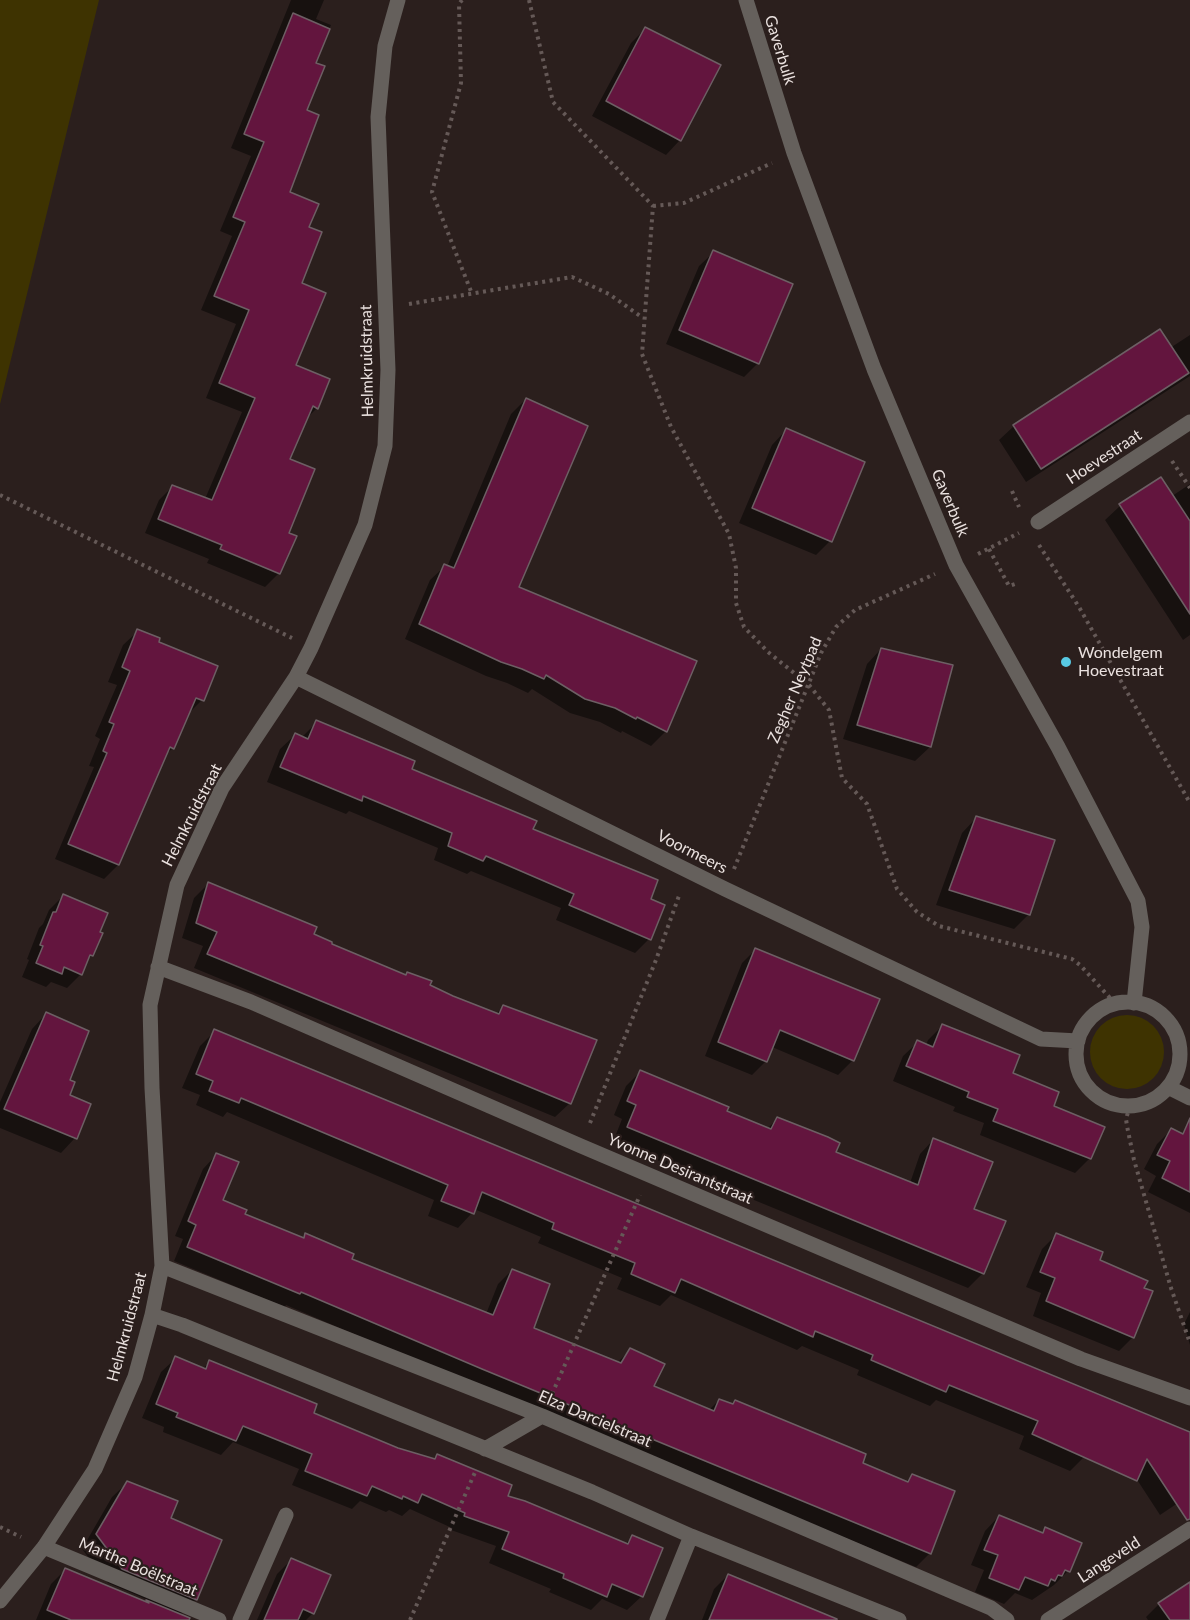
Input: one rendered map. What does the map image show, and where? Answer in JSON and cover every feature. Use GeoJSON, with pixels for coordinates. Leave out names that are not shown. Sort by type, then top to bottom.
{"type":"FeatureCollection","features":[{"type":"Feature","properties":{"kind":"street","name":"Helmkruidstraat"},"geometry":{"type":"LineString","coordinates":[[0,1601],[44,1547],[74,1504],[99,1460],[135,1377],[153,1315],[162,1266],[152,1088],[150,1005],[177,885],[222,788],[296,677],[366,525],[385,446],[388,370],[378,117],[385,46],[398,0]]}},
{"type":"Feature","properties":{"kind":"street","name":"Gaverbulk"},"geometry":{"type":"LineString","coordinates":[[746,0],[794,153],[874,369],[956,565],[1058,747],[1138,901],[1142,927],[1134,1003]]}},
{"type":"Feature","properties":{"kind":"street","name":"Hoevestraat"},"geometry":{"type":"LineString","coordinates":[[1033,525],[1190,422]]}},
{"type":"Feature","properties":{"kind":"street","name":"Voormeers"},"geometry":{"type":"LineString","coordinates":[[296,677],[725,889],[1041,1039],[1078,1041]]}},
{"type":"Feature","properties":{"kind":"street","name":"Yvonne Desirantstraat"},"geometry":{"type":"LineString","coordinates":[[158,967],[252,1002],[648,1175],[1082,1359],[1190,1398]]}},
{"type":"Feature","properties":{"kind":"street"},"geometry":{"type":"LineString","coordinates":[[1134,1003],[1159,1012],[1166,1019],[1179,1043],[1180,1062],[1178,1071],[1168,1087],[1151,1101],[1120,1106],[1102,1099],[1082,1078],[1077,1060],[1078,1041],[1081,1032],[1092,1017],[1116,1004],[1134,1003]]}},
{"type":"Feature","properties":{"kind":"street"},"geometry":{"type":"LineString","coordinates":[[1168,1087],[1190,1098]]}},
{"type":"Feature","properties":{"kind":"street","name":"Elza Darcielstraat"},"geometry":{"type":"LineString","coordinates":[[162,1266],[542,1416],[991,1608],[1007,1620]]}},
{"type":"Feature","properties":{"kind":"street"},"geometry":{"type":"LineString","coordinates":[[153,1315],[592,1492],[691,1536],[899,1620]]}},
{"type":"Feature","properties":{"kind":"street"},"geometry":{"type":"LineString","coordinates":[[485,1449],[542,1416]]}},
{"type":"Feature","properties":{"kind":"street"},"geometry":{"type":"LineString","coordinates":[[240,1620],[286,1515]]}},
{"type":"Feature","properties":{"kind":"street","name":"Langeveld"},"geometry":{"type":"LineString","coordinates":[[1048,1620],[1190,1529]]}},
{"type":"Feature","properties":{"kind":"street"},"geometry":{"type":"LineString","coordinates":[[657,1620],[691,1536]]}},
{"type":"Feature","properties":{"kind":"street","name":"Marthe Boëlstraat"},"geometry":{"type":"LineString","coordinates":[[44,1547],[219,1620]]}},
{"type":"Feature","properties":{"kind":"path"},"geometry":{"type":"LineString","coordinates":[[462,0],[459,4],[461,83],[432,192],[472,294]]}},
{"type":"Feature","properties":{"kind":"path"},"geometry":{"type":"LineString","coordinates":[[529,0],[553,102],[653,206],[642,354],[671,427],[729,534],[736,568],[736,603],[744,627],[768,652],[809,685],[829,710],[842,778],[867,804],[897,889],[917,912],[939,926],[1072,959],[1116,1004]]}},
{"type":"Feature","properties":{"kind":"path"},"geometry":{"type":"LineString","coordinates":[[653,206],[684,203],[794,153]]}},
{"type":"Feature","properties":{"kind":"path"},"geometry":{"type":"LineString","coordinates":[[385,308],[572,278],[609,294],[644,318]]}},
{"type":"Feature","properties":{"kind":"path"},"geometry":{"type":"LineString","coordinates":[[1160,442],[1190,488]]}},
{"type":"Feature","properties":{"kind":"path"},"geometry":{"type":"LineString","coordinates":[[0,495],[216,599],[311,648]]}},
{"type":"Feature","properties":{"kind":"path"},"geometry":{"type":"LineString","coordinates":[[1033,525],[1190,803]]}},
{"type":"Feature","properties":{"kind":"path","name":"Zegher Neytpad"},"geometry":{"type":"LineString","coordinates":[[725,889],[821,653],[836,627],[855,610],[956,565],[1033,525]]}},
{"type":"Feature","properties":{"kind":"path"},"geometry":{"type":"LineString","coordinates":[[989,549],[1009,586],[1015,584]]}},
{"type":"Feature","properties":{"kind":"path"},"geometry":{"type":"LineString","coordinates":[[581,1146],[656,960],[688,869]]}},
{"type":"Feature","properties":{"kind":"path"},"geometry":{"type":"LineString","coordinates":[[1130,1106],[1126,1119],[1134,1160],[1171,1288],[1190,1343]]}},
{"type":"Feature","properties":{"kind":"path"},"geometry":{"type":"LineString","coordinates":[[542,1416],[648,1175]]}},
{"type":"Feature","properties":{"kind":"path"},"geometry":{"type":"LineString","coordinates":[[410,1620],[485,1449]]}},
{"type":"Feature","properties":{"kind":"shaded area"},"geometry":{"type":"Polygon","coordinates":[[[0,0],[99,0],[0,404],[0,0]]]}},
{"type":"Feature","properties":{"kind":"shaded area"},"geometry":{"type":"Polygon","coordinates":[[[1120,1015],[1134,1015],[1148,1021],[1158,1031],[1164,1045],[1162,1066],[1148,1083],[1134,1089],[1120,1089],[1106,1083],[1096,1073],[1090,1059],[1090,1045],[1096,1031],[1106,1021],[1120,1015]]]}},
{"type":"Feature","properties":{"kind":"building"},"geometry":{"type":"Polygon","coordinates":[[[293,13],[330,29],[316,63],[325,66],[307,110],[319,115],[290,192],[319,204],[309,227],[322,232],[302,283],[326,293],[296,365],[330,379],[318,409],[313,406],[290,459],[315,469],[289,533],[297,536],[280,574],[220,549],[222,545],[158,519],[172,485],[212,500],[255,398],[219,383],[249,310],[214,296],[245,222],[233,217],[264,142],[244,134],[293,13]]]}},
{"type":"Feature","properties":{"kind":"building"},"geometry":{"type":"Polygon","coordinates":[[[645,27],[721,65],[681,141],[606,101],[645,27]]]}},
{"type":"Feature","properties":{"kind":"building"},"geometry":{"type":"Polygon","coordinates":[[[713,250],[793,284],[759,364],[679,330],[713,250]]]}},
{"type":"Feature","properties":{"kind":"building"},"geometry":{"type":"Polygon","coordinates":[[[1160,329],[1189,373],[1041,469],[1013,425],[1160,329]]]}},
{"type":"Feature","properties":{"kind":"building"},"geometry":{"type":"Polygon","coordinates":[[[526,398],[588,426],[519,587],[697,661],[667,732],[615,708],[585,699],[546,675],[544,679],[501,662],[419,624],[444,564],[454,568],[526,398]]]}},
{"type":"Feature","properties":{"kind":"building"},"geometry":{"type":"Polygon","coordinates":[[[786,428],[865,462],[832,542],[752,508],[786,428]]]}},
{"type":"Feature","properties":{"kind":"building"},"geometry":{"type":"Polygon","coordinates":[[[1161,477],[1190,521],[1190,614],[1119,504],[1161,477]]]}},
{"type":"Feature","properties":{"kind":"building"},"geometry":{"type":"Polygon","coordinates":[[[137,629],[160,638],[159,642],[218,666],[204,701],[196,698],[174,749],[170,747],[119,865],[68,844],[107,753],[103,751],[114,724],[109,722],[130,671],[122,667],[137,629]]]}},
{"type":"Feature","properties":{"kind":"building"},"geometry":{"type":"Polygon","coordinates":[[[881,648],[953,665],[931,747],[857,725],[881,648]]]}},
{"type":"Feature","properties":{"kind":"building"},"geometry":{"type":"Polygon","coordinates":[[[316,720],[415,761],[412,769],[537,821],[533,829],[658,880],[651,899],[665,905],[651,940],[569,905],[574,894],[486,856],[483,861],[448,846],[452,833],[363,796],[362,801],[280,767],[295,733],[308,739],[316,720]]]}},
{"type":"Feature","properties":{"kind":"building"},"geometry":{"type":"Polygon","coordinates":[[[976,816],[1055,840],[1030,915],[949,890],[976,816]]]}},
{"type":"Feature","properties":{"kind":"building"},"geometry":{"type":"Polygon","coordinates":[[[208,882],[317,927],[314,934],[332,944],[406,975],[407,972],[432,981],[430,985],[453,996],[499,1014],[503,1005],[597,1040],[571,1104],[207,954],[217,932],[196,923],[208,882]]]}},
{"type":"Feature","properties":{"kind":"building"},"geometry":{"type":"Polygon","coordinates":[[[63,894],[108,913],[100,932],[103,933],[82,975],[64,967],[62,974],[36,963],[43,946],[40,945],[63,894]]]}},
{"type":"Feature","properties":{"kind":"building"},"geometry":{"type":"Polygon","coordinates":[[[755,948],[880,999],[854,1061],[780,1030],[767,1062],[718,1042],[755,948]]]}},
{"type":"Feature","properties":{"kind":"building"},"geometry":{"type":"Polygon","coordinates":[[[46,1012],[89,1031],[70,1080],[75,1082],[70,1095],[91,1104],[77,1139],[4,1109],[46,1012]]]}},
{"type":"Feature","properties":{"kind":"building"},"geometry":{"type":"Polygon","coordinates":[[[942,1024],[1020,1055],[1013,1073],[1059,1092],[1054,1106],[1105,1127],[1091,1159],[993,1121],[998,1109],[967,1097],[969,1092],[906,1066],[917,1040],[933,1047],[942,1024]]]}},
{"type":"Feature","properties":{"kind":"building"},"geometry":{"type":"Polygon","coordinates":[[[214,1029],[1190,1432],[1190,1519],[1187,1520],[1147,1459],[1137,1481],[1032,1434],[1038,1421],[949,1385],[946,1392],[871,1360],[873,1355],[815,1331],[813,1337],[681,1279],[675,1293],[631,1274],[635,1263],[552,1229],[554,1223],[482,1192],[474,1214],[441,1201],[448,1185],[241,1098],[239,1103],[209,1091],[213,1081],[196,1074],[214,1029]]]}},
{"type":"Feature","properties":{"kind":"building"},"geometry":{"type":"Polygon","coordinates":[[[640,1070],[729,1107],[727,1111],[771,1129],[777,1117],[828,1137],[840,1143],[836,1152],[918,1185],[933,1138],[993,1162],[974,1209],[1006,1221],[984,1274],[627,1127],[636,1105],[627,1101],[640,1070]]]}},
{"type":"Feature","properties":{"kind":"building"},"geometry":{"type":"Polygon","coordinates":[[[1190,1118],[1190,1192],[1162,1178],[1170,1161],[1157,1155],[1171,1128],[1183,1134],[1190,1118]]]}},
{"type":"Feature","properties":{"kind":"building"},"geometry":{"type":"Polygon","coordinates":[[[216,1153],[239,1162],[223,1200],[247,1210],[245,1214],[304,1238],[305,1233],[354,1254],[352,1259],[493,1315],[512,1269],[550,1284],[534,1328],[621,1363],[630,1348],[665,1364],[654,1386],[714,1411],[719,1399],[733,1404],[735,1400],[866,1454],[863,1463],[908,1482],[912,1474],[955,1491],[931,1554],[301,1292],[300,1294],[187,1247],[196,1225],[188,1221],[216,1153]]]}},
{"type":"Feature","properties":{"kind":"building"},"geometry":{"type":"Polygon","coordinates":[[[1056,1233],[1103,1252],[1100,1260],[1148,1281],[1144,1288],[1153,1291],[1134,1338],[1046,1301],[1055,1278],[1040,1272],[1056,1233]]]}},
{"type":"Feature","properties":{"kind":"building"},"geometry":{"type":"Polygon","coordinates":[[[175,1356],[206,1369],[209,1360],[317,1404],[314,1413],[398,1448],[435,1459],[437,1454],[512,1485],[508,1496],[628,1544],[632,1535],[663,1548],[643,1597],[612,1584],[607,1597],[563,1578],[564,1574],[502,1549],[509,1532],[464,1516],[465,1513],[422,1494],[418,1503],[372,1486],[367,1496],[305,1471],[312,1454],[243,1426],[236,1441],[176,1417],[178,1413],[156,1404],[175,1356]]]}},
{"type":"Feature","properties":{"kind":"building"},"geometry":{"type":"Polygon","coordinates":[[[127,1481],[178,1501],[171,1518],[222,1540],[197,1600],[122,1569],[96,1534],[127,1481]]]}},
{"type":"Feature","properties":{"kind":"building"},"geometry":{"type":"Polygon","coordinates":[[[999,1515],[1043,1533],[1045,1527],[1082,1543],[1070,1572],[1065,1570],[1062,1576],[1058,1575],[1055,1581],[1051,1579],[1048,1586],[1025,1577],[1019,1590],[989,1578],[998,1555],[984,1550],[999,1515]]]}},
{"type":"Feature","properties":{"kind":"building"},"geometry":{"type":"Polygon","coordinates":[[[291,1558],[331,1575],[314,1614],[303,1609],[298,1620],[264,1620],[291,1558]]]}},
{"type":"Feature","properties":{"kind":"building"},"geometry":{"type":"Polygon","coordinates":[[[65,1568],[190,1618],[189,1620],[71,1620],[47,1610],[65,1568]]]}},
{"type":"Feature","properties":{"kind":"building"},"geometry":{"type":"Polygon","coordinates":[[[728,1574],[837,1619],[837,1620],[709,1620],[728,1574]]]}},
{"type":"Feature","properties":{"kind":"building"},"geometry":{"type":"Polygon","coordinates":[[[1190,1582],[1190,1620],[1170,1620],[1158,1603],[1190,1582]]]}},
{"type":"Feature","properties":{"kind":"place","name":"Wondelgem Hoevestraat"},"geometry":{"type":"Point","coordinates":[1066,662]}}]}
